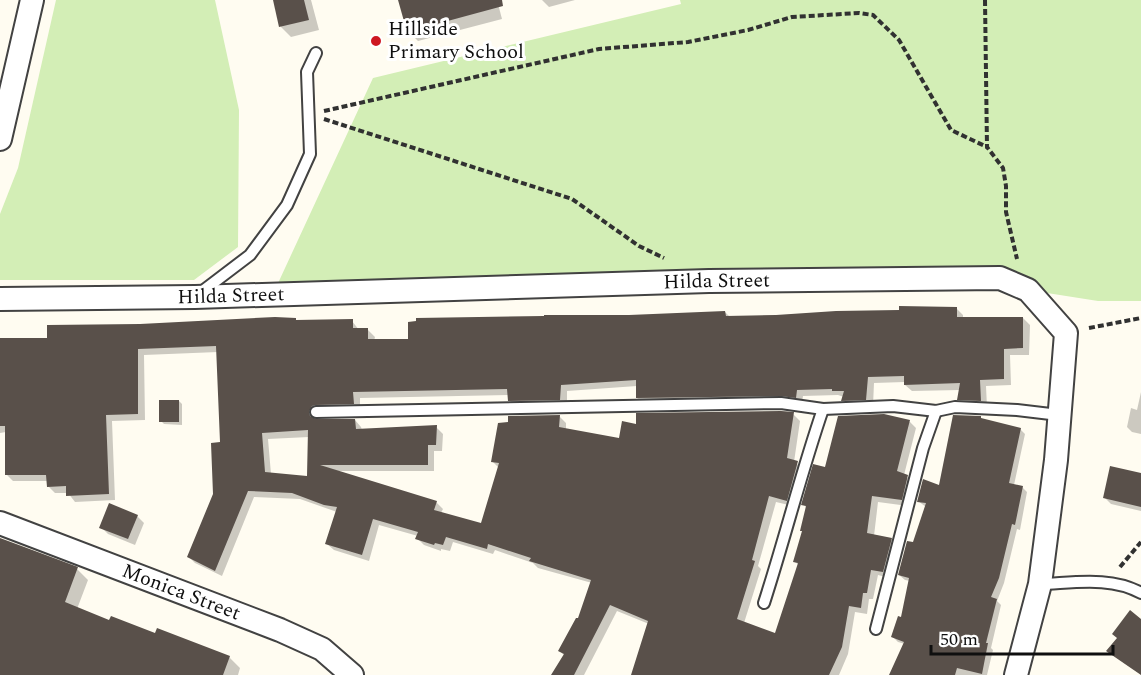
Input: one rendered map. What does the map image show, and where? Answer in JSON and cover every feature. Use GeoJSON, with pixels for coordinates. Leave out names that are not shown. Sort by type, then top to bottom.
{"type":"FeatureCollection","features":[{"type":"Feature","properties":{"kind":"street"},"geometry":{"type":"LineString","coordinates":[[0,139],[32,0]]}},
{"type":"Feature","properties":{"kind":"street","name":"Hilda Street"},"geometry":{"type":"LineString","coordinates":[[0,298],[195,297],[709,280],[1000,278],[1028,290],[1066,333]]}},
{"type":"Feature","properties":{"kind":"street"},"geometry":{"type":"LineString","coordinates":[[1017,675],[1040,584],[1066,333]]}},
{"type":"Feature","properties":{"kind":"street","name":"Monica Street"},"geometry":{"type":"LineString","coordinates":[[0,523],[280,630],[322,649],[352,675]]}},
{"type":"Feature","properties":{"kind":"lane"},"geometry":{"type":"LineString","coordinates":[[195,297],[250,255],[287,205],[310,154],[307,72],[316,53]]}},
{"type":"Feature","properties":{"kind":"lane"},"geometry":{"type":"LineString","coordinates":[[316,412],[781,403],[822,409],[893,406],[936,411],[955,407],[1059,415]]}},
{"type":"Feature","properties":{"kind":"lane"},"geometry":{"type":"LineString","coordinates":[[764,603],[784,543],[801,474],[822,409]]}},
{"type":"Feature","properties":{"kind":"lane"},"geometry":{"type":"LineString","coordinates":[[876,629],[922,448],[936,411]]}},
{"type":"Feature","properties":{"kind":"lane"},"geometry":{"type":"LineString","coordinates":[[1040,584],[1107,582],[1130,587],[1141,593]]}},
{"type":"Feature","properties":{"kind":"path"},"geometry":{"type":"LineString","coordinates":[[985,0],[987,147]]}},
{"type":"Feature","properties":{"kind":"path"},"geometry":{"type":"LineString","coordinates":[[309,114],[599,49],[688,42],[748,30],[792,17],[859,13],[873,15],[899,40],[951,130],[987,147],[1003,168],[1006,212],[1013,249],[1028,290]]}},
{"type":"Feature","properties":{"kind":"path"},"geometry":{"type":"LineString","coordinates":[[309,114],[572,199],[639,246],[669,261]]}},
{"type":"Feature","properties":{"kind":"path"},"geometry":{"type":"LineString","coordinates":[[1066,333],[1141,318]]}},
{"type":"Feature","properties":{"kind":"path"},"geometry":{"type":"LineString","coordinates":[[1107,582],[1141,542]]}},
{"type":"Feature","properties":{"kind":"green space"},"geometry":{"type":"Polygon","coordinates":[[[56,0],[215,0],[239,110],[238,247],[194,280],[0,280],[0,214],[18,168],[56,0]]]}},
{"type":"Feature","properties":{"kind":"green space"},"geometry":{"type":"Polygon","coordinates":[[[680,0],[1141,0],[1141,301],[1098,301],[1028,290],[1000,278],[273,294],[373,78],[681,4],[680,0]]]}},
{"type":"Feature","properties":{"kind":"building"},"geometry":{"type":"Polygon","coordinates":[[[273,0],[304,0],[309,20],[279,27],[273,0]]]}},
{"type":"Feature","properties":{"kind":"building"},"geometry":{"type":"Polygon","coordinates":[[[398,0],[502,0],[503,6],[407,32],[398,0]]]}},
{"type":"Feature","properties":{"kind":"building"},"geometry":{"type":"Polygon","coordinates":[[[899,306],[957,307],[957,317],[1023,317],[1023,348],[1004,349],[1004,379],[980,380],[981,401],[957,400],[960,383],[904,385],[904,376],[868,377],[866,400],[841,401],[844,391],[832,391],[832,389],[797,390],[796,398],[781,396],[636,398],[636,380],[561,385],[560,400],[508,401],[507,389],[353,392],[354,404],[315,405],[309,412],[310,416],[316,419],[355,419],[356,429],[437,425],[436,445],[428,445],[428,465],[320,465],[437,501],[434,510],[481,523],[499,463],[491,462],[498,423],[508,422],[508,416],[560,415],[559,427],[619,438],[622,421],[636,424],[636,413],[794,412],[787,458],[798,461],[787,501],[769,496],[752,560],[755,561],[737,619],[775,633],[798,563],[793,562],[806,506],[801,505],[813,464],[825,467],[838,416],[884,414],[910,420],[897,471],[908,475],[902,500],[872,496],[867,533],[892,538],[883,572],[871,570],[867,593],[863,593],[861,608],[849,606],[842,647],[829,675],[631,675],[648,621],[610,605],[574,675],[551,675],[564,654],[558,651],[578,618],[591,580],[529,561],[531,558],[488,544],[487,549],[446,537],[443,545],[435,543],[434,545],[415,539],[418,532],[373,519],[362,555],[325,544],[337,507],[324,505],[292,493],[248,491],[215,571],[187,557],[213,494],[211,443],[220,442],[216,346],[138,349],[138,414],[106,415],[109,494],[66,496],[66,486],[47,487],[46,475],[5,475],[5,426],[0,426],[0,338],[47,338],[47,325],[140,324],[275,317],[296,318],[296,320],[353,319],[353,328],[368,328],[368,339],[408,339],[408,322],[416,321],[416,318],[629,315],[725,311],[726,316],[899,310],[899,306]],[[308,430],[262,433],[265,472],[307,476],[308,430]]]}},
{"type":"Feature","properties":{"kind":"building"},"geometry":{"type":"Polygon","coordinates":[[[159,400],[179,400],[179,422],[159,422],[159,400]]]}},
{"type":"Feature","properties":{"kind":"building"},"geometry":{"type":"Polygon","coordinates":[[[953,415],[981,416],[981,418],[1021,428],[1009,483],[1023,486],[1015,525],[1012,524],[999,578],[991,597],[997,599],[986,643],[988,643],[982,674],[957,668],[955,675],[889,675],[904,642],[891,637],[898,616],[901,617],[909,578],[898,575],[907,541],[913,542],[926,503],[917,502],[923,479],[939,485],[953,415]]]}},
{"type":"Feature","properties":{"kind":"building"},"geometry":{"type":"Polygon","coordinates":[[[1110,466],[1141,473],[1141,507],[1103,498],[1110,466]]]}},
{"type":"Feature","properties":{"kind":"building"},"geometry":{"type":"Polygon","coordinates":[[[109,503],[138,515],[128,539],[99,528],[109,503]]]}},
{"type":"Feature","properties":{"kind":"building"},"geometry":{"type":"Polygon","coordinates":[[[0,538],[78,567],[65,602],[109,620],[111,616],[155,633],[157,628],[230,656],[223,675],[0,675],[0,538]]]}},
{"type":"Feature","properties":{"kind":"building"},"geometry":{"type":"Polygon","coordinates":[[[1130,610],[1141,619],[1141,675],[1106,651],[1117,638],[1112,634],[1130,610]]]}},
{"type":"Feature","properties":{"kind":"place","name":"Hillside Primary School"},"geometry":{"type":"Point","coordinates":[376,41]}}]}
